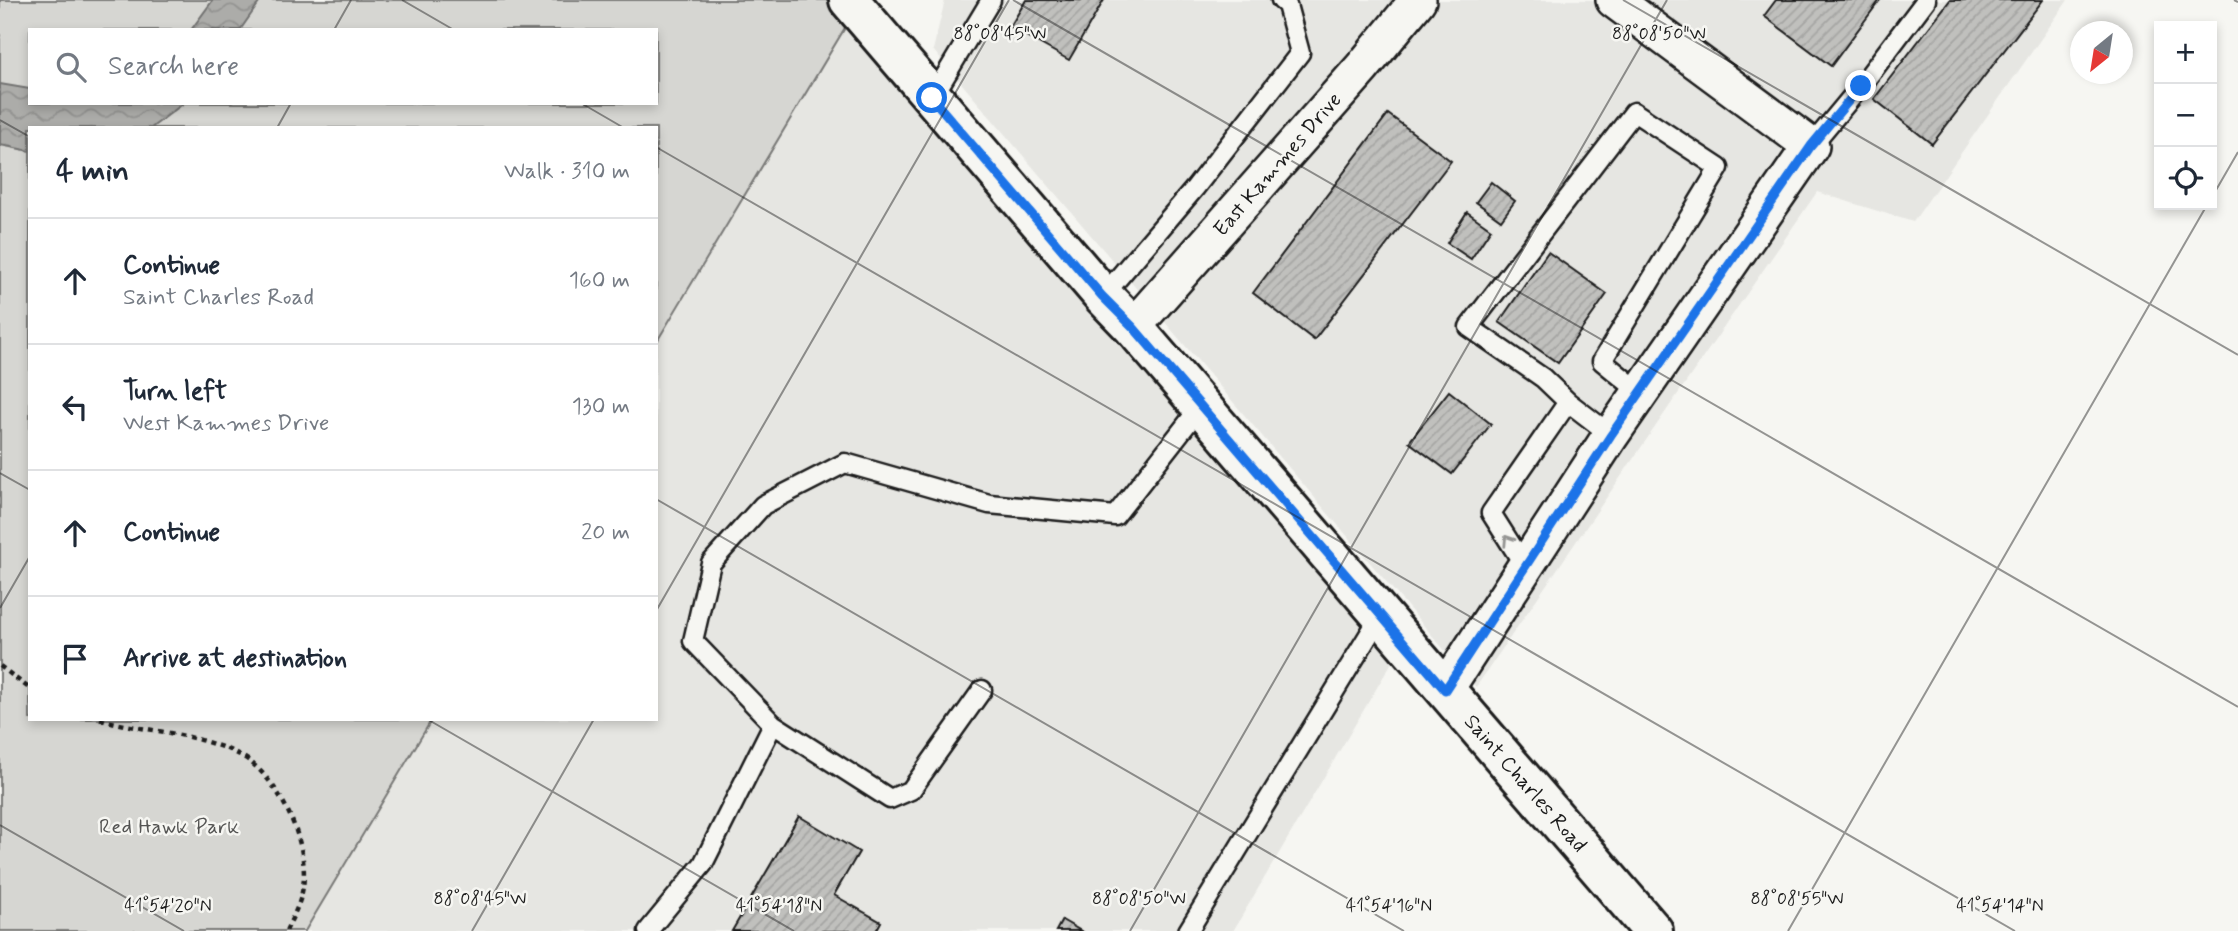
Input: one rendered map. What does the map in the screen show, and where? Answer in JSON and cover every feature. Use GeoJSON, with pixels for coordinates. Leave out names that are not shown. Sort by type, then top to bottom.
{"type":"FeatureCollection","features":[{"type":"Feature","properties":{"kind":"street","name":"Saint Charles Road"},"geometry":{"type":"LineString","coordinates":[[849,0],[1653,931]]}},
{"type":"Feature","properties":{"kind":"street","name":"East Kammes Drive"},"geometry":{"type":"LineString","coordinates":[[1133,327],[1362,68],[1418,0]]}},
{"type":"Feature","properties":{"kind":"street"},"geometry":{"type":"LineString","coordinates":[[1445,690],[1611,435],[1811,146],[1614,0]]}},
{"type":"Feature","properties":{"kind":"lane"},"geometry":{"type":"LineString","coordinates":[[932,98],[991,0]]}},
{"type":"Feature","properties":{"kind":"lane"},"geometry":{"type":"LineString","coordinates":[[1102,296],[1195,188],[1300,53],[1287,5],[1281,0]]}},
{"type":"Feature","properties":{"kind":"lane"},"geometry":{"type":"LineString","coordinates":[[1811,146],[1861,86],[1926,0]]}},
{"type":"Feature","properties":{"kind":"lane"},"geometry":{"type":"LineString","coordinates":[[1611,435],[1567,402],[1543,378],[1469,327],[1634,112],[1718,168],[1602,361],[1641,393]]}},
{"type":"Feature","properties":{"kind":"lane"},"geometry":{"type":"LineString","coordinates":[[1526,568],[1491,513],[1567,402]]}},
{"type":"Feature","properties":{"kind":"lane"},"geometry":{"type":"LineString","coordinates":[[982,690],[911,790],[890,799],[773,724],[694,641],[711,563],[763,505],[845,463],[989,504],[1115,516],[1201,406]]}},
{"type":"Feature","properties":{"kind":"lane"},"geometry":{"type":"LineString","coordinates":[[1188,931],[1381,615]]}},
{"type":"Feature","properties":{"kind":"lane"},"geometry":{"type":"LineString","coordinates":[[648,931],[703,864],[773,724]]}},
{"type":"Feature","properties":{"kind":"path"},"geometry":{"type":"LineString","coordinates":[[0,666],[28,687]]}},
{"type":"Feature","properties":{"kind":"path"},"geometry":{"type":"LineString","coordinates":[[112,721],[169,731],[217,745],[253,763],[274,787],[295,825],[304,869],[301,895],[286,931]]}},
{"type":"Feature","properties":{"kind":"shaded area"},"geometry":{"type":"Polygon","coordinates":[[[945,0],[2068,0],[1913,222],[1817,192],[1476,687],[933,50],[945,0]]]}},
{"type":"Feature","properties":{"kind":"shaded area"},"geometry":{"type":"Polygon","coordinates":[[[847,25],[1398,652],[1233,931],[305,931],[431,721],[658,721],[658,340],[847,25]]]}},
{"type":"Feature","properties":{"kind":"green space","name":"Red Hawk Park"},"geometry":{"type":"Polygon","coordinates":[[[0,0],[845,0],[855,11],[658,340],[658,126],[28,126],[28,721],[431,721],[305,931],[0,931],[0,0]]]}},
{"type":"Feature","properties":{"kind":"water"},"geometry":{"type":"Polygon","coordinates":[[[213,0],[261,0],[241,28],[192,28],[213,0]]]}},
{"type":"Feature","properties":{"kind":"water"},"geometry":{"type":"Polygon","coordinates":[[[0,84],[28,89],[28,105],[181,105],[154,126],[28,126],[28,151],[0,145],[0,84]]]}},
{"type":"Feature","properties":{"kind":"building"},"geometry":{"type":"Polygon","coordinates":[[[1026,0],[1104,0],[1069,60],[1010,27],[1026,0]]]}},
{"type":"Feature","properties":{"kind":"building"},"geometry":{"type":"Polygon","coordinates":[[[1776,0],[1880,0],[1831,66],[1764,16],[1776,0]]]}},
{"type":"Feature","properties":{"kind":"building"},"geometry":{"type":"Polygon","coordinates":[[[1950,0],[2043,0],[1932,144],[1874,99],[1950,0]]]}},
{"type":"Feature","properties":{"kind":"building"},"geometry":{"type":"Polygon","coordinates":[[[1388,114],[1451,161],[1314,340],[1253,293],[1388,114]]]}},
{"type":"Feature","properties":{"kind":"building"},"geometry":{"type":"Polygon","coordinates":[[[1491,182],[1515,201],[1501,220],[1476,202],[1491,182]]]}},
{"type":"Feature","properties":{"kind":"building"},"geometry":{"type":"Polygon","coordinates":[[[1467,212],[1491,229],[1471,259],[1447,243],[1467,212]]]}},
{"type":"Feature","properties":{"kind":"building"},"geometry":{"type":"Polygon","coordinates":[[[1548,252],[1607,294],[1558,363],[1499,322],[1548,252]]]}},
{"type":"Feature","properties":{"kind":"building"},"geometry":{"type":"Polygon","coordinates":[[[1449,391],[1491,424],[1452,474],[1409,442],[1449,391]]]}},
{"type":"Feature","properties":{"kind":"building"},"geometry":{"type":"Polygon","coordinates":[[[799,816],[859,852],[834,895],[881,922],[876,931],[732,931],[799,816]]]}},
{"type":"Feature","properties":{"kind":"building"},"geometry":{"type":"Polygon","coordinates":[[[1062,920],[1081,931],[1056,931],[1062,920]]]}},
{"type":"Feature","properties":{"kind":"route"},"geometry":{"type":"LineString","coordinates":[[932,98],[1445,690],[1611,435],[1811,146],[1861,86]]}}]}
